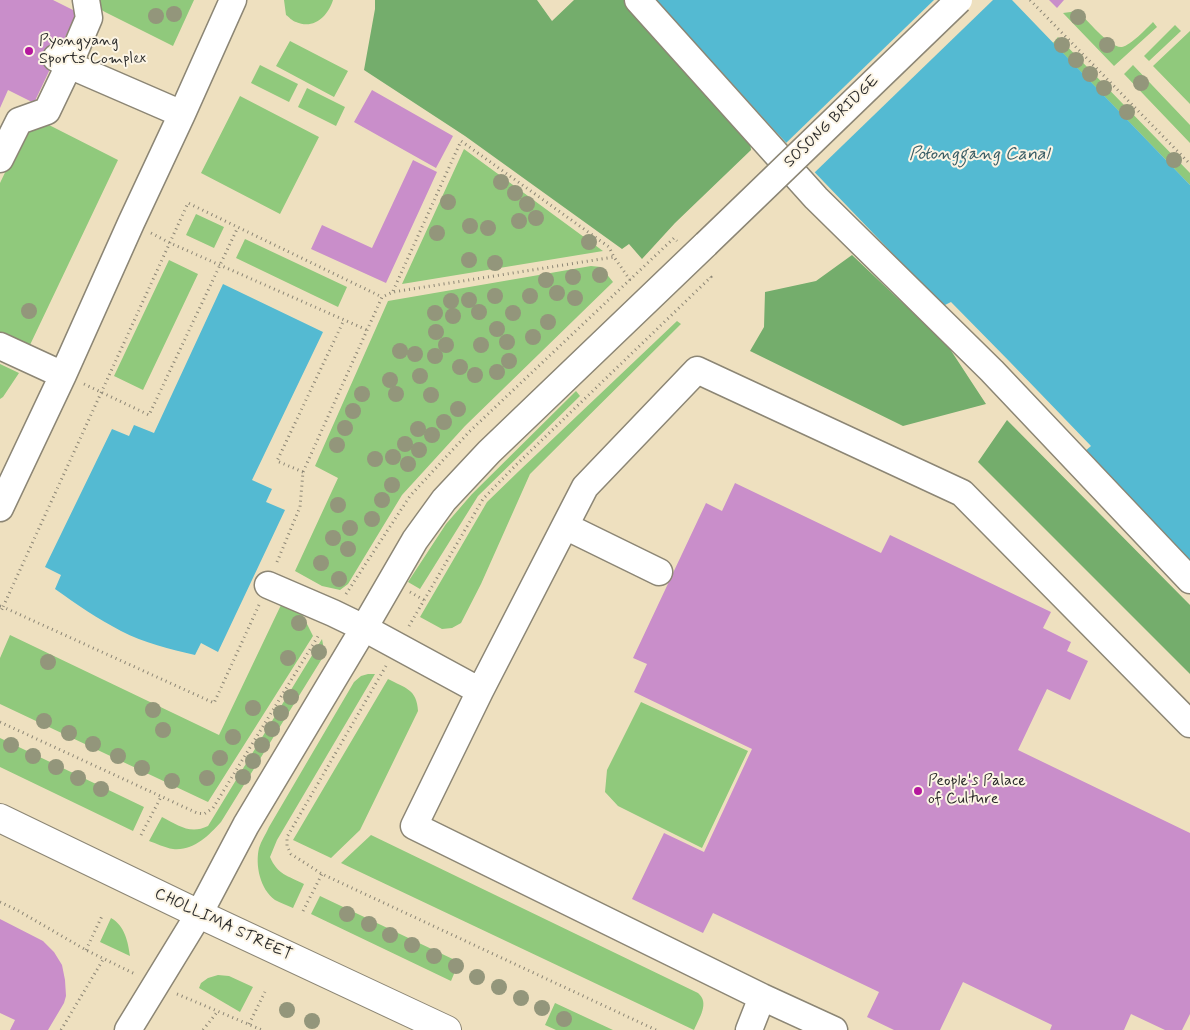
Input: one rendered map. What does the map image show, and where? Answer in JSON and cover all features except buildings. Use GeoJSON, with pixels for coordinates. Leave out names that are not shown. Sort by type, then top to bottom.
{"type":"FeatureCollection","features":[{"type":"Feature","properties":{"kind":"main road","name":"CHOLLIMA STREET"},"geometry":{"type":"LineString","coordinates":[[0,818],[447,1030]]}},
{"type":"Feature","properties":{"kind":"street"},"geometry":{"type":"LineString","coordinates":[[0,159],[19,121],[47,111],[63,62],[89,18],[86,0]]}},
{"type":"Feature","properties":{"kind":"street"},"geometry":{"type":"LineString","coordinates":[[0,508],[63,375],[233,0]]}},
{"type":"Feature","properties":{"kind":"street"},"geometry":{"type":"LineString","coordinates":[[638,0],[816,198],[992,371],[1190,580]]}},
{"type":"Feature","properties":{"kind":"street","name":"SOSONG BRIDGE"},"geometry":{"type":"LineString","coordinates":[[128,1030],[199,914],[246,825],[415,540],[444,500],[489,452],[958,0]]}},
{"type":"Feature","properties":{"kind":"street"},"geometry":{"type":"LineString","coordinates":[[63,62],[182,114]]}},
{"type":"Feature","properties":{"kind":"street"},"geometry":{"type":"LineString","coordinates":[[0,346],[63,375]]}},
{"type":"Feature","properties":{"kind":"street"},"geometry":{"type":"LineString","coordinates":[[834,1030],[762,997],[414,826],[480,691],[585,488],[698,370],[962,493],[1190,724]]}},
{"type":"Feature","properties":{"kind":"street"},"geometry":{"type":"LineString","coordinates":[[565,526],[659,572]]}},
{"type":"Feature","properties":{"kind":"street"},"geometry":{"type":"LineString","coordinates":[[268,585],[364,628],[480,691]]}},
{"type":"Feature","properties":{"kind":"street"},"geometry":{"type":"LineString","coordinates":[[749,1030],[762,997]]}},
{"type":"Feature","properties":{"kind":"path"},"geometry":{"type":"LineString","coordinates":[[1030,0],[1190,164]]}},
{"type":"Feature","properties":{"kind":"path"},"geometry":{"type":"LineString","coordinates":[[393,292],[461,141],[609,247],[630,280]]}},
{"type":"Feature","properties":{"kind":"path"},"geometry":{"type":"LineString","coordinates":[[0,613],[188,203],[382,297]]}},
{"type":"Feature","properties":{"kind":"path"},"geometry":{"type":"LineString","coordinates":[[131,223],[170,243],[367,330]]}},
{"type":"Feature","properties":{"kind":"path"},"geometry":{"type":"LineString","coordinates":[[63,375],[149,414],[238,227]]}},
{"type":"Feature","properties":{"kind":"path"},"geometry":{"type":"LineString","coordinates":[[0,722],[197,813],[204,814],[213,808],[333,613],[410,496],[470,431],[674,238],[699,251],[712,278]]}},
{"type":"Feature","properties":{"kind":"path"},"geometry":{"type":"LineString","coordinates":[[2,606],[214,703],[268,585],[300,507],[303,472],[382,297],[393,292],[614,257]]}},
{"type":"Feature","properties":{"kind":"path"},"geometry":{"type":"LineString","coordinates":[[303,472],[277,461],[344,320]]}},
{"type":"Feature","properties":{"kind":"path"},"geometry":{"type":"LineString","coordinates":[[141,835],[162,797]]}},
{"type":"Feature","properties":{"kind":"path"},"geometry":{"type":"LineString","coordinates":[[303,911],[322,874]]}},
{"type":"Feature","properties":{"kind":"path"},"geometry":{"type":"LineString","coordinates":[[0,902],[86,950],[156,984],[262,1030]]}},
{"type":"Feature","properties":{"kind":"path"},"geometry":{"type":"LineString","coordinates":[[86,950],[102,916]]}},
{"type":"Feature","properties":{"kind":"path"},"geometry":{"type":"LineString","coordinates":[[61,1030],[104,958]]}},
{"type":"Feature","properties":{"kind":"path"},"geometry":{"type":"LineString","coordinates":[[249,1024],[264,992]]}},
{"type":"Feature","properties":{"kind":"path"},"geometry":{"type":"LineString","coordinates":[[202,1030],[218,1011]]}},
{"type":"Feature","properties":{"kind":"green space"},"geometry":{"type":"Polygon","coordinates":[[[94,0],[194,0],[173,46],[105,12],[97,7],[94,0]]]}},
{"type":"Feature","properties":{"kind":"green space"},"geometry":{"type":"Polygon","coordinates":[[[284,0],[333,0],[328,11],[319,20],[314,23],[303,24],[286,15],[284,0]]]}},
{"type":"Feature","properties":{"kind":"green space"},"geometry":{"type":"Polygon","coordinates":[[[375,0],[537,0],[552,21],[574,0],[626,0],[750,141],[751,150],[675,223],[642,259],[629,244],[622,249],[465,136],[364,70],[375,0]]]}},
{"type":"Feature","properties":{"kind":"green space"},"geometry":{"type":"Polygon","coordinates":[[[1078,11],[1105,39],[1117,46],[1126,46],[1153,22],[1157,27],[1114,66],[1063,13],[1078,11]]]}},
{"type":"Feature","properties":{"kind":"green space"},"geometry":{"type":"Polygon","coordinates":[[[1175,25],[1181,31],[1149,61],[1144,56],[1175,25]]]}},
{"type":"Feature","properties":{"kind":"green space"},"geometry":{"type":"Polygon","coordinates":[[[1190,31],[1190,104],[1153,66],[1190,31]]]}},
{"type":"Feature","properties":{"kind":"green space"},"geometry":{"type":"Polygon","coordinates":[[[1058,37],[1190,173],[1190,185],[1053,43],[1058,37]]]}},
{"type":"Feature","properties":{"kind":"green space"},"geometry":{"type":"Polygon","coordinates":[[[290,41],[348,71],[334,97],[276,66],[290,41]]]}},
{"type":"Feature","properties":{"kind":"green space"},"geometry":{"type":"Polygon","coordinates":[[[260,65],[298,84],[289,102],[251,83],[260,65]]]}},
{"type":"Feature","properties":{"kind":"green space"},"geometry":{"type":"Polygon","coordinates":[[[1133,65],[1190,125],[1190,143],[1124,74],[1133,65]]]}},
{"type":"Feature","properties":{"kind":"green space"},"geometry":{"type":"Polygon","coordinates":[[[307,88],[345,107],[336,126],[298,107],[307,88]]]}},
{"type":"Feature","properties":{"kind":"green space"},"geometry":{"type":"Polygon","coordinates":[[[240,96],[319,137],[280,214],[201,173],[240,96]]]}},
{"type":"Feature","properties":{"kind":"green space"},"geometry":{"type":"Polygon","coordinates":[[[38,124],[49,125],[118,160],[29,347],[0,334],[0,183],[22,137],[38,124]]]}},
{"type":"Feature","properties":{"kind":"green space"},"geometry":{"type":"Polygon","coordinates":[[[464,149],[603,251],[402,284],[464,149]]]}},
{"type":"Feature","properties":{"kind":"green space"},"geometry":{"type":"Polygon","coordinates":[[[196,214],[224,227],[214,248],[186,235],[196,214]]]}},
{"type":"Feature","properties":{"kind":"green space"},"geometry":{"type":"Polygon","coordinates":[[[245,239],[347,287],[338,307],[236,258],[245,239]]]}},
{"type":"Feature","properties":{"kind":"green space"},"geometry":{"type":"Polygon","coordinates":[[[852,255],[948,346],[986,404],[903,426],[750,351],[764,327],[765,292],[816,281],[852,255]]]}},
{"type":"Feature","properties":{"kind":"green space"},"geometry":{"type":"Polygon","coordinates":[[[169,260],[198,274],[143,390],[114,376],[169,260]]]}},
{"type":"Feature","properties":{"kind":"green space"},"geometry":{"type":"Polygon","coordinates":[[[591,266],[601,267],[613,282],[465,426],[402,495],[348,584],[340,590],[322,586],[295,571],[338,478],[315,466],[388,301],[591,266]]]}},
{"type":"Feature","properties":{"kind":"green space"},"geometry":{"type":"Polygon","coordinates":[[[677,321],[681,324],[530,474],[481,584],[461,623],[452,628],[442,629],[420,617],[487,502],[677,321]]]}},
{"type":"Feature","properties":{"kind":"green space"},"geometry":{"type":"Polygon","coordinates":[[[0,364],[19,373],[0,399],[0,364]]]}},
{"type":"Feature","properties":{"kind":"green space"},"geometry":{"type":"Polygon","coordinates":[[[576,391],[580,396],[478,496],[420,589],[408,582],[446,524],[472,494],[576,391]]]}},
{"type":"Feature","properties":{"kind":"green space"},"geometry":{"type":"Polygon","coordinates":[[[1007,420],[1190,605],[1190,674],[978,462],[1007,420]]]}},
{"type":"Feature","properties":{"kind":"green space"},"geometry":{"type":"Polygon","coordinates":[[[281,605],[302,614],[313,636],[208,802],[0,704],[0,658],[10,635],[219,735],[281,605]]]}},
{"type":"Feature","properties":{"kind":"green space"},"geometry":{"type":"Polygon","coordinates":[[[322,639],[323,657],[221,822],[206,837],[188,848],[167,848],[149,841],[162,817],[184,828],[195,830],[208,826],[322,639]]]}},
{"type":"Feature","properties":{"kind":"green space"},"geometry":{"type":"Polygon","coordinates":[[[375,674],[277,840],[270,857],[280,871],[304,884],[293,908],[275,900],[262,883],[258,869],[259,848],[269,827],[354,682],[361,676],[375,674]]]}},
{"type":"Feature","properties":{"kind":"green space"},"geometry":{"type":"Polygon","coordinates":[[[388,679],[405,687],[413,694],[418,711],[360,830],[331,858],[293,840],[388,679]]]}},
{"type":"Feature","properties":{"kind":"green space"},"geometry":{"type":"Polygon","coordinates":[[[641,702],[748,751],[702,848],[618,806],[605,792],[607,770],[641,702]]]}},
{"type":"Feature","properties":{"kind":"green space"},"geometry":{"type":"Polygon","coordinates":[[[0,738],[144,807],[133,831],[0,767],[0,738]]]}},
{"type":"Feature","properties":{"kind":"green space"},"geometry":{"type":"Polygon","coordinates":[[[371,835],[698,993],[703,1001],[703,1006],[701,1016],[694,1030],[341,863],[371,835]]]}},
{"type":"Feature","properties":{"kind":"green space"},"geometry":{"type":"Polygon","coordinates":[[[320,896],[459,962],[451,981],[311,914],[320,896]]]}},
{"type":"Feature","properties":{"kind":"green space"},"geometry":{"type":"Polygon","coordinates":[[[111,918],[123,930],[130,956],[100,942],[111,918]]]}},
{"type":"Feature","properties":{"kind":"green space"},"geometry":{"type":"Polygon","coordinates":[[[218,975],[229,976],[253,987],[240,1012],[199,988],[201,983],[208,978],[218,975]]]}},
{"type":"Feature","properties":{"kind":"green space"},"geometry":{"type":"Polygon","coordinates":[[[555,1003],[613,1030],[556,1030],[545,1025],[555,1003]]]}},
{"type":"Feature","properties":{"kind":"water","name":"Potonggang Canal"},"geometry":{"type":"Polygon","coordinates":[[[656,0],[1012,0],[1190,185],[1190,561],[1084,452],[1091,446],[951,302],[943,306],[776,132],[656,0]]]}},
{"type":"Feature","properties":{"kind":"water"},"geometry":{"type":"Polygon","coordinates":[[[223,284],[323,332],[252,480],[272,489],[266,502],[285,510],[218,652],[201,643],[195,655],[139,639],[121,631],[55,589],[61,575],[45,567],[112,429],[129,436],[134,425],[154,433],[223,284]]]}},
{"type":"Feature","properties":{"kind":"pier"},"geometry":{"type":"Polygon","coordinates":[[[934,0],[993,0],[813,174],[785,144],[934,0]]]}},
{"type":"Feature","properties":{"kind":"place","name":"Pyongyang Sports Complex"},"geometry":{"type":"Point","coordinates":[29,51]}},
{"type":"Feature","properties":{"kind":"place","name":"People's Palace of Culture"},"geometry":{"type":"Point","coordinates":[918,791]}}]}
